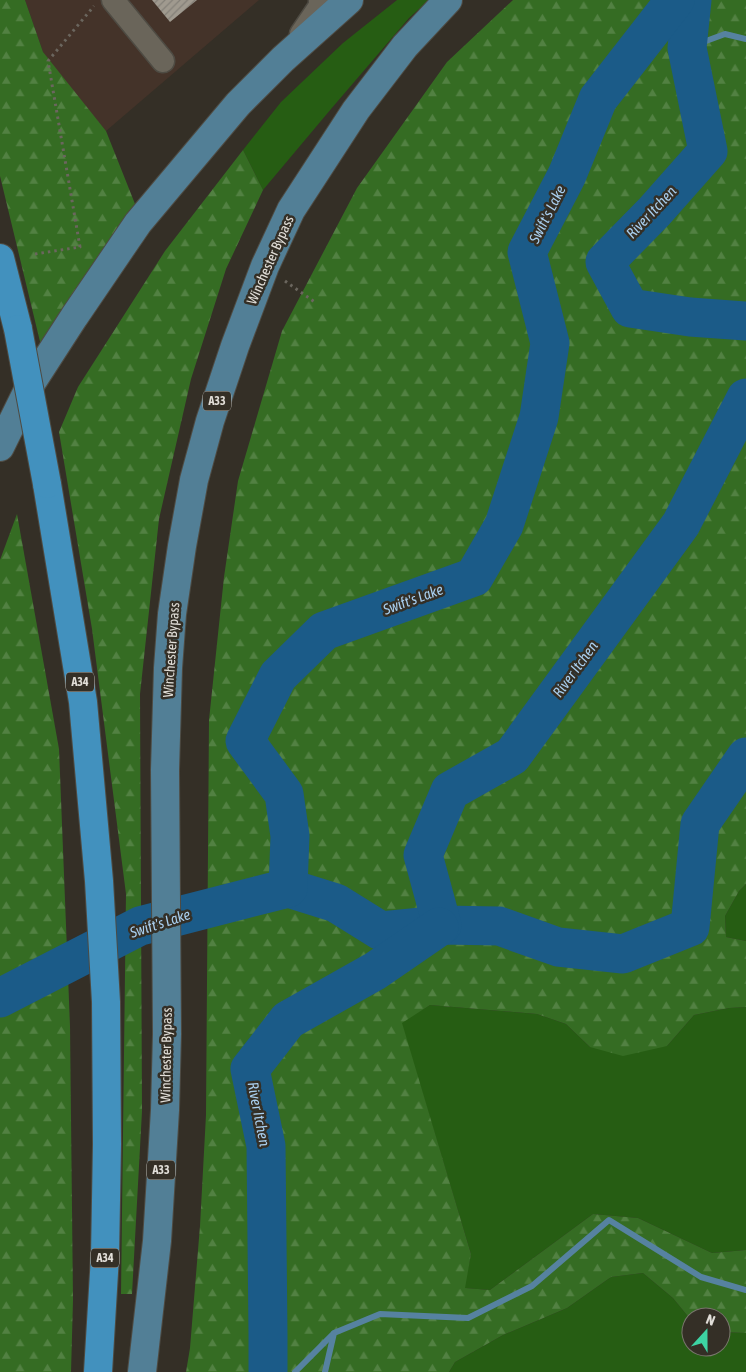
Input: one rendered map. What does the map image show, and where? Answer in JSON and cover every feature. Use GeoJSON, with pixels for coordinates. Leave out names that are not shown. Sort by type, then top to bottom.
{"type":"FeatureCollection","features":[{"type":"Feature","properties":{"kind":"highway","name":"A34"},"geometry":{"type":"LineString","coordinates":[[0,258],[18,329],[47,484],[83,702],[99,881],[106,1002],[107,1144],[105,1256],[98,1372]]}},
{"type":"Feature","properties":{"kind":"main road"},"geometry":{"type":"LineString","coordinates":[[0,448],[32,382],[138,223],[238,104],[283,59],[349,0]]}},
{"type":"Feature","properties":{"kind":"main road","name":"Winchester Bypass"},"geometry":{"type":"LineString","coordinates":[[142,1372],[157,1241],[165,1110],[167,1034],[165,770],[168,668],[172,614],[194,480],[210,421],[235,346],[265,266],[291,210],[356,110],[405,46],[448,0]]}},
{"type":"Feature","properties":{"kind":"lane"},"geometry":{"type":"LineString","coordinates":[[113,0],[163,61]]}},
{"type":"Feature","properties":{"kind":"lane"},"geometry":{"type":"LineString","coordinates":[[283,59],[320,6],[320,0]]}},
{"type":"Feature","properties":{"kind":"path"},"geometry":{"type":"LineString","coordinates":[[35,254],[80,247],[48,61],[99,0]]}},
{"type":"Feature","properties":{"kind":"path"},"geometry":{"type":"LineString","coordinates":[[265,266],[316,303]]}},
{"type":"Feature","properties":{"kind":"shaded area"},"geometry":{"type":"Polygon","coordinates":[[[25,0],[259,0],[106,131],[48,61],[43,52],[25,0]]]}},
{"type":"Feature","properties":{"kind":"green space"},"geometry":{"type":"Polygon","coordinates":[[[0,0],[25,0],[43,52],[106,131],[139,214],[43,354],[0,176],[0,0]]]}},
{"type":"Feature","properties":{"kind":"green space"},"geometry":{"type":"Polygon","coordinates":[[[397,0],[429,0],[409,18],[263,190],[243,150],[281,102],[343,43],[397,0]]]}},
{"type":"Feature","properties":{"kind":"green space"},"geometry":{"type":"Polygon","coordinates":[[[513,0],[746,0],[746,884],[739,891],[725,916],[726,937],[746,941],[746,1007],[729,1008],[694,1015],[667,1046],[623,1056],[590,1047],[566,1024],[537,1014],[430,1005],[402,1023],[471,1254],[465,1288],[490,1290],[593,1214],[638,1218],[712,1253],[746,1250],[746,1333],[731,1332],[731,1307],[681,1308],[673,1298],[643,1273],[611,1277],[567,1308],[503,1335],[455,1362],[449,1372],[186,1372],[190,1348],[200,1226],[206,1115],[209,720],[224,577],[238,481],[282,331],[357,188],[447,62],[513,0]]]}},
{"type":"Feature","properties":{"kind":"green space"},"geometry":{"type":"Polygon","coordinates":[[[243,150],[263,190],[226,269],[191,379],[159,519],[140,694],[142,1111],[132,1294],[121,1294],[126,894],[92,629],[59,432],[78,387],[165,251],[243,150]]]}},
{"type":"Feature","properties":{"kind":"green space"},"geometry":{"type":"Polygon","coordinates":[[[17,514],[59,749],[70,1026],[73,1300],[71,1372],[0,1372],[0,560],[17,514]]]}},
{"type":"Feature","properties":{"kind":"green space"},"geometry":{"type":"Polygon","coordinates":[[[746,884],[746,941],[726,937],[725,916],[739,891],[746,884]]]}},
{"type":"Feature","properties":{"kind":"green space"},"geometry":{"type":"Polygon","coordinates":[[[430,1005],[537,1014],[566,1024],[590,1047],[667,1046],[694,1015],[729,1008],[746,1007],[746,1250],[712,1253],[638,1218],[593,1214],[490,1290],[464,1288],[471,1254],[401,1022],[430,1005]]]}},
{"type":"Feature","properties":{"kind":"green space"},"geometry":{"type":"Polygon","coordinates":[[[643,1273],[673,1298],[681,1308],[681,1357],[731,1357],[731,1332],[746,1333],[746,1372],[449,1372],[455,1362],[503,1335],[567,1308],[611,1277],[643,1273]]]}},
{"type":"Feature","properties":{"kind":"building"},"geometry":{"type":"Polygon","coordinates":[[[152,0],[197,0],[170,22],[152,0]]]}},
{"type":"Feature","properties":{"kind":"waterway","name":"Swift's Lake"},"geometry":{"type":"LineString","coordinates":[[0,998],[140,926],[288,888],[290,836],[284,794],[245,741],[278,676],[324,631],[474,577],[504,525],[539,417],[550,343],[527,252],[567,175],[598,99],[675,0]]}},
{"type":"Feature","properties":{"kind":"waterway","name":"River Itchen"},"geometry":{"type":"LineString","coordinates":[[692,0],[687,48],[708,151],[654,212],[605,262],[630,308],[690,317],[746,321]]}},
{"type":"Feature","properties":{"kind":"waterway"},"geometry":{"type":"LineString","coordinates":[[687,48],[725,34],[746,39]]}},
{"type":"Feature","properties":{"kind":"waterway","name":"River Itchen"},"geometry":{"type":"LineString","coordinates":[[442,925],[423,855],[450,791],[512,756],[681,524],[746,398]]}},
{"type":"Feature","properties":{"kind":"waterway","name":"River Itchen"},"geometry":{"type":"LineString","coordinates":[[288,888],[336,903],[381,931],[442,925],[499,926],[558,947],[623,954],[690,927],[700,824],[746,757]]}},
{"type":"Feature","properties":{"kind":"waterway","name":"River Itchen"},"geometry":{"type":"LineString","coordinates":[[268,1372],[266,1146],[250,1069],[288,1020],[375,971],[439,927]]}},
{"type":"Feature","properties":{"kind":"waterway"},"geometry":{"type":"LineString","coordinates":[[325,1372],[334,1333],[380,1314],[468,1318],[532,1286],[609,1220],[701,1277],[746,1290]]}},
{"type":"Feature","properties":{"kind":"waterway","name":"River Itchen"},"geometry":{"type":"LineString","coordinates":[[295,1372],[333,1334]]}}]}
